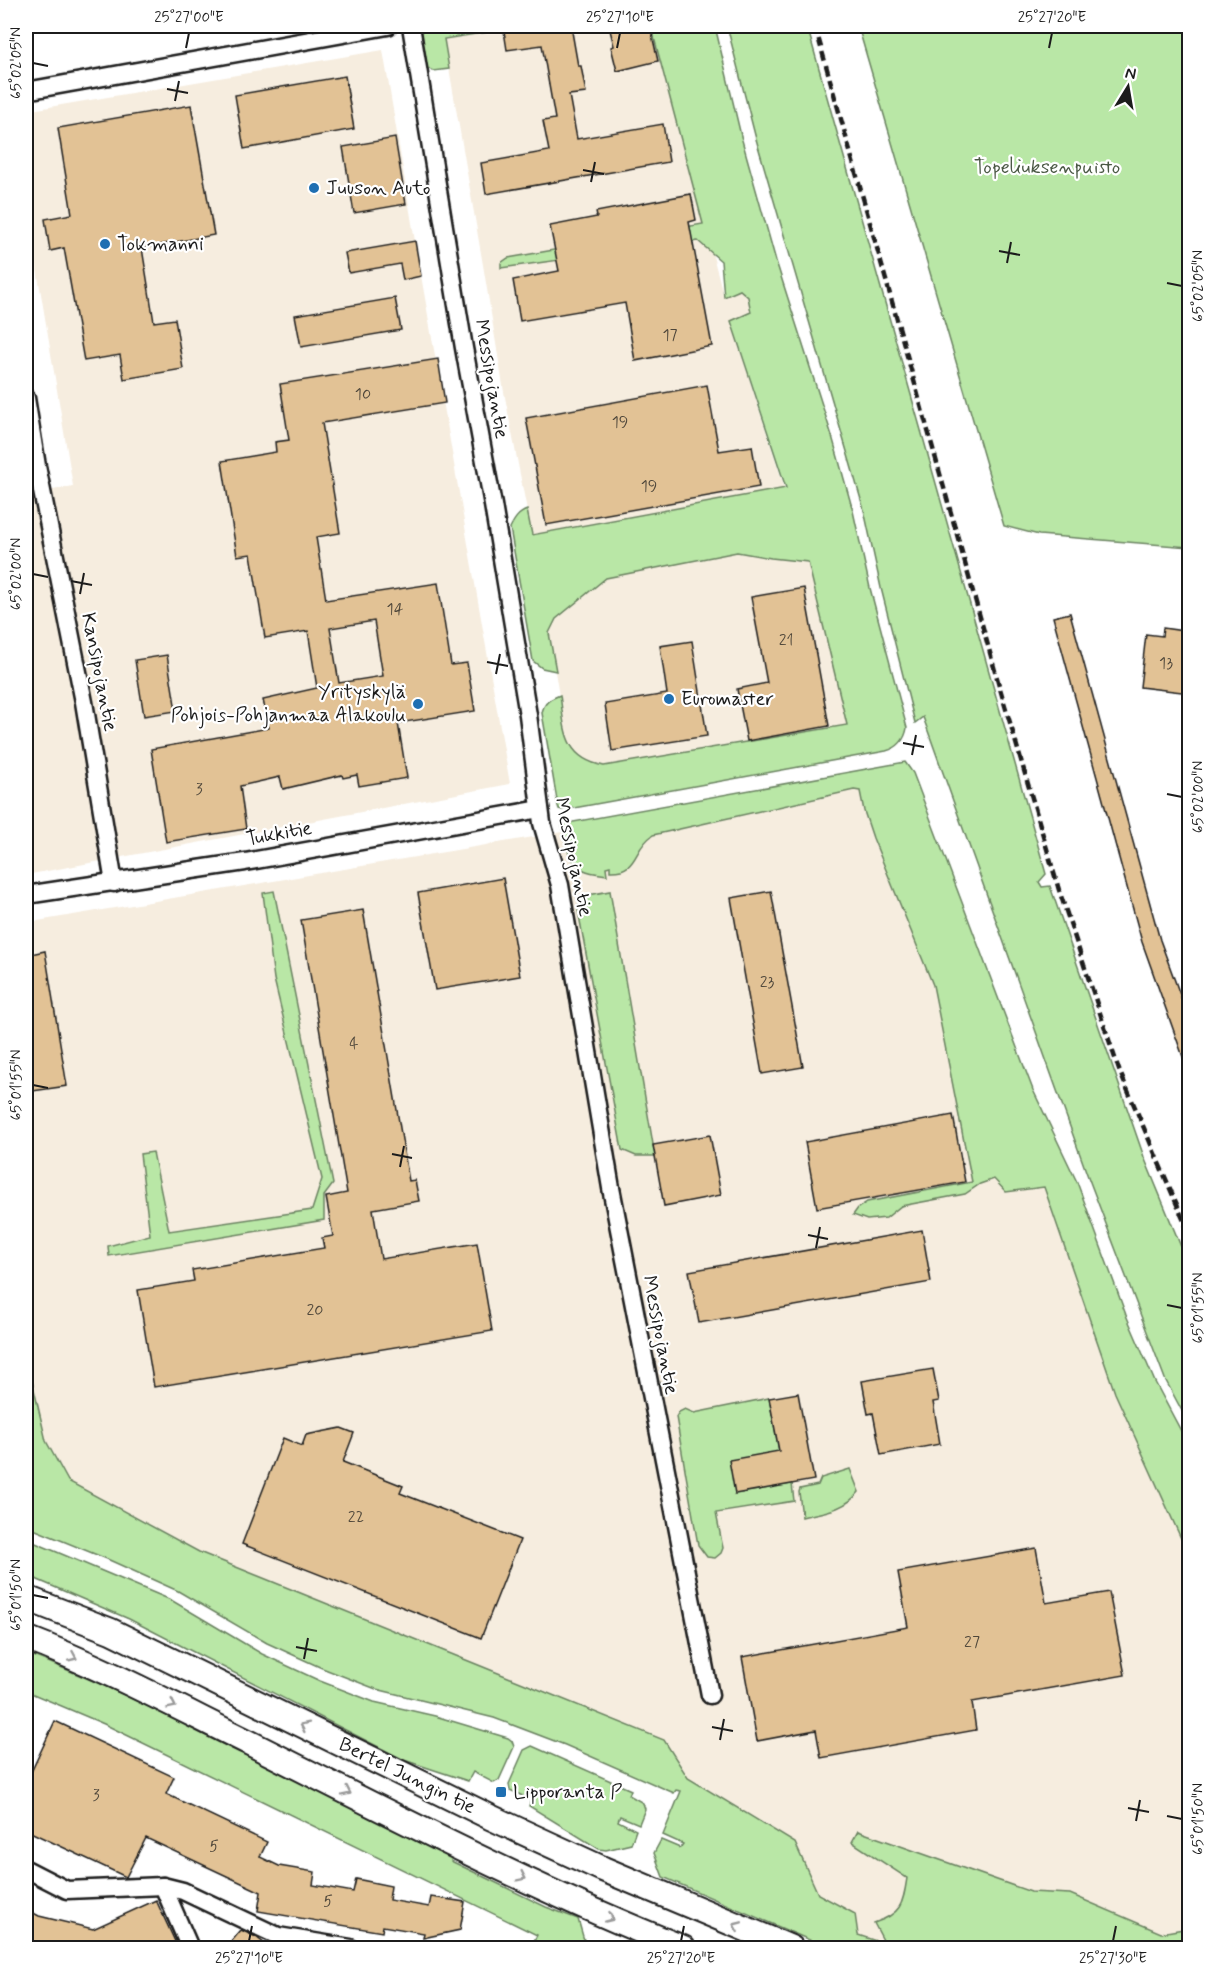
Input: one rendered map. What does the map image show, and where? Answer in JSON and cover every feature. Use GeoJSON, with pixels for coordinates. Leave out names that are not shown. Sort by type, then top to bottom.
{"type":"FeatureCollection","features":[{"type":"Feature","properties":{"kind":"main road"},"geometry":{"type":"LineString","coordinates":[[26,1582],[111,1631]]}},
{"type":"Feature","properties":{"kind":"main road","name":"Bertel Jungin tie"},"geometry":{"type":"LineString","coordinates":[[26,1598],[111,1631],[490,1817],[603,1869],[791,1948]]}},
{"type":"Feature","properties":{"kind":"main road","name":"Bertel Jungin tie"},"geometry":{"type":"LineString","coordinates":[[26,1638],[120,1678],[418,1827],[581,1905],[683,1948]]}},
{"type":"Feature","properties":{"kind":"street"},"geometry":{"type":"LineString","coordinates":[[26,91],[388,26]]}},
{"type":"Feature","properties":{"kind":"street","name":"Messipojantie"},"geometry":{"type":"LineString","coordinates":[[411,26],[528,715],[542,823],[560,885],[613,1199],[710,1695]]}},
{"type":"Feature","properties":{"kind":"street","name":"Kansipojantie"},"geometry":{"type":"LineString","coordinates":[[26,398],[37,466],[84,702],[114,883]]}},
{"type":"Feature","properties":{"kind":"street","name":"Tukkitie"},"geometry":{"type":"LineString","coordinates":[[26,895],[245,862],[540,809]]}},
{"type":"Feature","properties":{"kind":"street"},"geometry":{"type":"LineString","coordinates":[[26,1869],[67,1890],[163,1886],[183,1892],[278,1936],[351,1948]]}},
{"type":"Feature","properties":{"kind":"street"},"geometry":{"type":"LineString","coordinates":[[163,1886],[190,1948]]}},
{"type":"Feature","properties":{"kind":"shaded area"},"geometry":{"type":"Polygon","coordinates":[[[528,26],[651,26],[724,297],[741,290],[748,297],[751,312],[731,322],[812,573],[847,726],[604,766],[583,759],[576,753],[566,737],[444,39],[528,26]]]}},
{"type":"Feature","properties":{"kind":"shaded area"},"geometry":{"type":"Polygon","coordinates":[[[383,50],[510,784],[26,875],[26,482],[28,495],[73,486],[26,204],[26,111],[383,50]]]}},
{"type":"Feature","properties":{"kind":"shaded area"},"geometry":{"type":"Polygon","coordinates":[[[857,782],[873,838],[933,985],[972,1183],[867,1202],[885,1218],[901,1206],[965,1194],[980,1184],[994,1179],[1006,1192],[1044,1186],[1115,1393],[1189,1556],[1189,1928],[1161,1933],[1070,1894],[1031,1892],[858,1831],[853,1842],[907,1878],[904,1900],[891,1917],[875,1923],[886,1944],[858,1935],[855,1914],[818,1894],[795,1843],[688,1778],[664,1740],[199,1552],[68,1481],[46,1441],[26,1355],[26,923],[857,782]]]}},
{"type":"Feature","properties":{"kind":"green space"},"geometry":{"type":"Polygon","coordinates":[[[420,26],[526,26],[444,39],[449,69],[433,71],[427,68],[420,26]]]}},
{"type":"Feature","properties":{"kind":"green space"},"geometry":{"type":"Polygon","coordinates":[[[651,26],[715,26],[742,140],[776,261],[832,436],[853,511],[870,588],[907,728],[900,743],[886,751],[563,810],[558,806],[542,713],[548,701],[560,695],[565,730],[573,749],[591,762],[604,766],[847,725],[808,562],[737,552],[606,578],[556,619],[549,633],[556,671],[542,668],[533,661],[510,528],[521,513],[527,510],[532,535],[786,488],[731,321],[751,312],[748,297],[740,290],[724,297],[721,261],[698,241],[501,268],[501,263],[508,258],[703,224],[651,26]]]}},
{"type":"Feature","properties":{"kind":"green space"},"geometry":{"type":"Polygon","coordinates":[[[727,26],[807,26],[1046,874],[1039,882],[1042,887],[1050,886],[1144,1157],[1189,1266],[1189,1424],[1165,1379],[1087,1174],[923,717],[915,723],[864,510],[756,139],[727,26]]]}},
{"type":"Feature","properties":{"kind":"green space","name":"Topeliuksenpuisto"},"geometry":{"type":"Polygon","coordinates":[[[858,26],[1189,26],[1189,547],[1039,535],[1004,526],[858,26]]]}},
{"type":"Feature","properties":{"kind":"green space"},"geometry":{"type":"Polygon","coordinates":[[[905,762],[913,773],[1033,1090],[1077,1182],[1126,1315],[1155,1382],[1189,1446],[1189,1556],[1115,1393],[1044,1187],[1006,1192],[994,1179],[980,1184],[965,1194],[901,1206],[886,1218],[867,1220],[853,1215],[867,1202],[972,1182],[933,985],[873,838],[860,791],[854,790],[653,835],[646,841],[631,864],[619,870],[610,871],[610,866],[606,867],[607,875],[589,872],[574,862],[570,856],[562,824],[905,762]]]}},
{"type":"Feature","properties":{"kind":"green space"},"geometry":{"type":"Polygon","coordinates":[[[274,891],[333,1184],[324,1196],[324,1220],[109,1256],[108,1246],[150,1235],[140,1154],[153,1152],[169,1231],[312,1210],[322,1179],[274,979],[263,893],[274,891]]]}},
{"type":"Feature","properties":{"kind":"green space"},"geometry":{"type":"Polygon","coordinates":[[[610,891],[655,1156],[636,1156],[622,1150],[578,910],[583,896],[610,891]]]}},
{"type":"Feature","properties":{"kind":"green space"},"geometry":{"type":"Polygon","coordinates":[[[26,1355],[46,1441],[68,1481],[199,1552],[664,1740],[688,1778],[795,1843],[818,1894],[855,1914],[858,1935],[885,1944],[874,1923],[890,1916],[899,1907],[907,1878],[852,1842],[858,1831],[1031,1892],[1070,1894],[1161,1933],[1189,1928],[1189,1948],[828,1948],[663,1877],[654,1853],[661,1840],[680,1848],[683,1844],[663,1835],[681,1791],[676,1790],[674,1793],[565,1745],[494,1718],[376,1689],[322,1668],[267,1643],[178,1591],[26,1526],[26,1355]]]}},
{"type":"Feature","properties":{"kind":"green space"},"geometry":{"type":"Polygon","coordinates":[[[769,1398],[779,1451],[735,1494],[792,1484],[794,1501],[716,1513],[723,1548],[715,1558],[707,1557],[698,1545],[676,1417],[685,1409],[694,1413],[769,1398]]]}},
{"type":"Feature","properties":{"kind":"green space"},"geometry":{"type":"Polygon","coordinates":[[[850,1469],[859,1492],[853,1498],[840,1507],[802,1517],[800,1489],[818,1485],[821,1478],[850,1469]]]}},
{"type":"Feature","properties":{"kind":"green space"},"geometry":{"type":"Polygon","coordinates":[[[26,1539],[171,1600],[262,1654],[320,1681],[374,1702],[435,1716],[508,1738],[514,1747],[499,1780],[494,1783],[473,1772],[468,1781],[404,1760],[129,1619],[38,1580],[26,1573],[26,1539]]]}},
{"type":"Feature","properties":{"kind":"green space"},"geometry":{"type":"Polygon","coordinates":[[[26,1653],[188,1724],[452,1857],[451,1861],[546,1907],[578,1919],[586,1947],[530,1948],[537,1935],[104,1724],[26,1691],[26,1653]]]}},
{"type":"Feature","properties":{"kind":"green space"},"geometry":{"type":"Polygon","coordinates":[[[532,1746],[631,1790],[629,1795],[643,1803],[645,1809],[639,1824],[620,1816],[618,1821],[636,1830],[631,1844],[606,1850],[599,1849],[529,1806],[531,1800],[510,1790],[509,1784],[524,1750],[532,1746]]]}},
{"type":"Feature","properties":{"kind":"building"},"geometry":{"type":"Polygon","coordinates":[[[540,26],[571,26],[578,66],[581,66],[586,93],[569,95],[577,139],[663,124],[669,162],[486,194],[481,163],[549,151],[543,121],[555,119],[542,45],[507,50],[504,31],[540,26]]]}},
{"type":"Feature","properties":{"kind":"building"},"geometry":{"type":"Polygon","coordinates":[[[609,26],[650,26],[658,61],[617,71],[609,26]]]}},
{"type":"Feature","properties":{"kind":"building"},"geometry":{"type":"Polygon","coordinates":[[[345,76],[354,129],[244,149],[235,95],[345,76]]]}},
{"type":"Feature","properties":{"kind":"building","name":"Tokmanni"},"geometry":{"type":"Polygon","coordinates":[[[191,105],[214,235],[142,248],[154,322],[175,319],[183,369],[124,379],[120,355],[84,361],[64,248],[50,251],[45,219],[72,214],[58,128],[191,105]]]}},
{"type":"Feature","properties":{"kind":"building"},"geometry":{"type":"Polygon","coordinates":[[[395,138],[406,204],[354,213],[343,147],[395,138]]]}},
{"type":"Feature","properties":{"kind":"building"},"geometry":{"type":"Polygon","coordinates":[[[691,194],[696,220],[689,222],[712,346],[635,361],[625,303],[520,321],[513,280],[559,271],[550,226],[597,217],[596,212],[691,194]]]}},
{"type":"Feature","properties":{"kind":"building"},"geometry":{"type":"Polygon","coordinates":[[[415,241],[421,276],[403,280],[400,264],[349,273],[345,253],[415,241]]]}},
{"type":"Feature","properties":{"kind":"building"},"geometry":{"type":"Polygon","coordinates":[[[395,298],[401,330],[301,347],[295,315],[395,298]]]}},
{"type":"Feature","properties":{"kind":"building"},"geometry":{"type":"Polygon","coordinates":[[[438,359],[445,403],[322,423],[340,533],[316,537],[326,600],[438,583],[451,665],[467,663],[475,711],[398,723],[407,778],[359,786],[357,775],[343,778],[342,775],[283,789],[280,777],[240,786],[246,829],[166,842],[151,749],[269,728],[263,700],[317,688],[308,631],[265,638],[251,554],[237,556],[222,461],[276,452],[275,442],[289,440],[280,384],[438,359]],[[374,621],[330,628],[339,683],[383,676],[374,621]]]}},
{"type":"Feature","properties":{"kind":"building"},"geometry":{"type":"Polygon","coordinates":[[[707,385],[719,451],[752,446],[759,487],[546,525],[526,418],[707,385]]]}},
{"type":"Feature","properties":{"kind":"building"},"geometry":{"type":"Polygon","coordinates":[[[804,588],[829,726],[747,741],[737,689],[767,683],[751,597],[804,588]]]}},
{"type":"Feature","properties":{"kind":"building"},"geometry":{"type":"Polygon","coordinates":[[[1070,613],[1160,940],[1190,1022],[1190,1067],[1187,1068],[1142,942],[1053,617],[1070,613]]]}},
{"type":"Feature","properties":{"kind":"building"},"geometry":{"type":"Polygon","coordinates":[[[1163,628],[1190,632],[1190,693],[1140,687],[1146,634],[1162,636],[1163,628]]]}},
{"type":"Feature","properties":{"kind":"building","name":"Euromaster"},"geometry":{"type":"Polygon","coordinates":[[[692,641],[707,736],[612,751],[605,704],[667,694],[660,646],[692,641]]]}},
{"type":"Feature","properties":{"kind":"building"},"geometry":{"type":"Polygon","coordinates":[[[167,655],[176,711],[144,716],[135,660],[167,655]]]}},
{"type":"Feature","properties":{"kind":"building"},"geometry":{"type":"Polygon","coordinates":[[[503,878],[520,976],[435,990],[418,893],[503,878]]]}},
{"type":"Feature","properties":{"kind":"building"},"geometry":{"type":"Polygon","coordinates":[[[771,891],[803,1067],[762,1074],[731,898],[771,891]]]}},
{"type":"Feature","properties":{"kind":"building"},"geometry":{"type":"Polygon","coordinates":[[[363,910],[409,1181],[415,1180],[419,1201],[373,1209],[381,1259],[477,1243],[492,1331],[154,1387],[138,1290],[194,1281],[192,1270],[324,1248],[322,1238],[333,1236],[326,1197],[347,1193],[301,920],[363,910]]]}},
{"type":"Feature","properties":{"kind":"building"},"geometry":{"type":"Polygon","coordinates":[[[45,951],[67,1086],[26,1092],[26,955],[45,951]]]}},
{"type":"Feature","properties":{"kind":"building"},"geometry":{"type":"Polygon","coordinates":[[[953,1115],[965,1182],[817,1208],[805,1142],[953,1115]]]}},
{"type":"Feature","properties":{"kind":"building"},"geometry":{"type":"Polygon","coordinates":[[[710,1135],[721,1195],[664,1206],[653,1145],[710,1135]]]}},
{"type":"Feature","properties":{"kind":"building"},"geometry":{"type":"Polygon","coordinates":[[[922,1230],[931,1282],[699,1323],[689,1271],[922,1230]]]}},
{"type":"Feature","properties":{"kind":"building"},"geometry":{"type":"Polygon","coordinates":[[[933,1369],[939,1401],[933,1402],[940,1444],[881,1455],[873,1413],[868,1414],[862,1381],[933,1369]]]}},
{"type":"Feature","properties":{"kind":"building"},"geometry":{"type":"Polygon","coordinates":[[[798,1393],[814,1480],[735,1494],[729,1460],[779,1451],[769,1398],[798,1393]]]}},
{"type":"Feature","properties":{"kind":"building"},"geometry":{"type":"Polygon","coordinates":[[[341,1428],[354,1433],[343,1462],[403,1486],[400,1493],[520,1540],[481,1638],[242,1544],[283,1438],[302,1446],[306,1435],[341,1428]]]}},
{"type":"Feature","properties":{"kind":"building"},"geometry":{"type":"Polygon","coordinates":[[[1036,1548],[1046,1603],[1109,1592],[1125,1675],[972,1702],[976,1730],[821,1758],[816,1730],[757,1741],[742,1657],[908,1627],[898,1572],[1036,1548]]]}},
{"type":"Feature","properties":{"kind":"building"},"geometry":{"type":"Polygon","coordinates":[[[55,1721],[174,1777],[166,1794],[267,1842],[260,1857],[279,1866],[315,1872],[313,1885],[353,1892],[356,1879],[391,1886],[389,1900],[429,1907],[431,1897],[465,1902],[460,1930],[423,1938],[424,1933],[383,1926],[382,1932],[258,1911],[261,1892],[146,1838],[126,1877],[26,1830],[26,1783],[55,1721]]]}},
{"type":"Feature","properties":{"kind":"building"},"geometry":{"type":"Polygon","coordinates":[[[156,1900],[178,1948],[26,1948],[26,1909],[39,1916],[93,1929],[156,1900]]]}},
{"type":"Feature","properties":{"kind":"building"},"geometry":{"type":"Polygon","coordinates":[[[241,1930],[256,1937],[270,1948],[226,1948],[241,1930]]]}},
{"type":"Feature","properties":{"kind":"railway"},"geometry":{"type":"LineString","coordinates":[[815,26],[999,685],[1059,890],[1119,1070],[1190,1235]]}},
{"type":"Feature","properties":{"kind":"place","name":"Juuson Auto"},"geometry":{"type":"Point","coordinates":[314,188]}},
{"type":"Feature","properties":{"kind":"place","name":"Tokmanni"},"geometry":{"type":"Point","coordinates":[105,244]}},
{"type":"Feature","properties":{"kind":"place","name":"Euromaster"},"geometry":{"type":"Point","coordinates":[669,699]}},
{"type":"Feature","properties":{"kind":"place","name":"Yrityskylä Pohjois-Pohjanmaa Alakoulu"},"geometry":{"type":"Point","coordinates":[418,704]}},
{"type":"Feature","properties":{"kind":"place","name":"Lipporanta P"},"geometry":{"type":"Point","coordinates":[501,1792]}}]}
